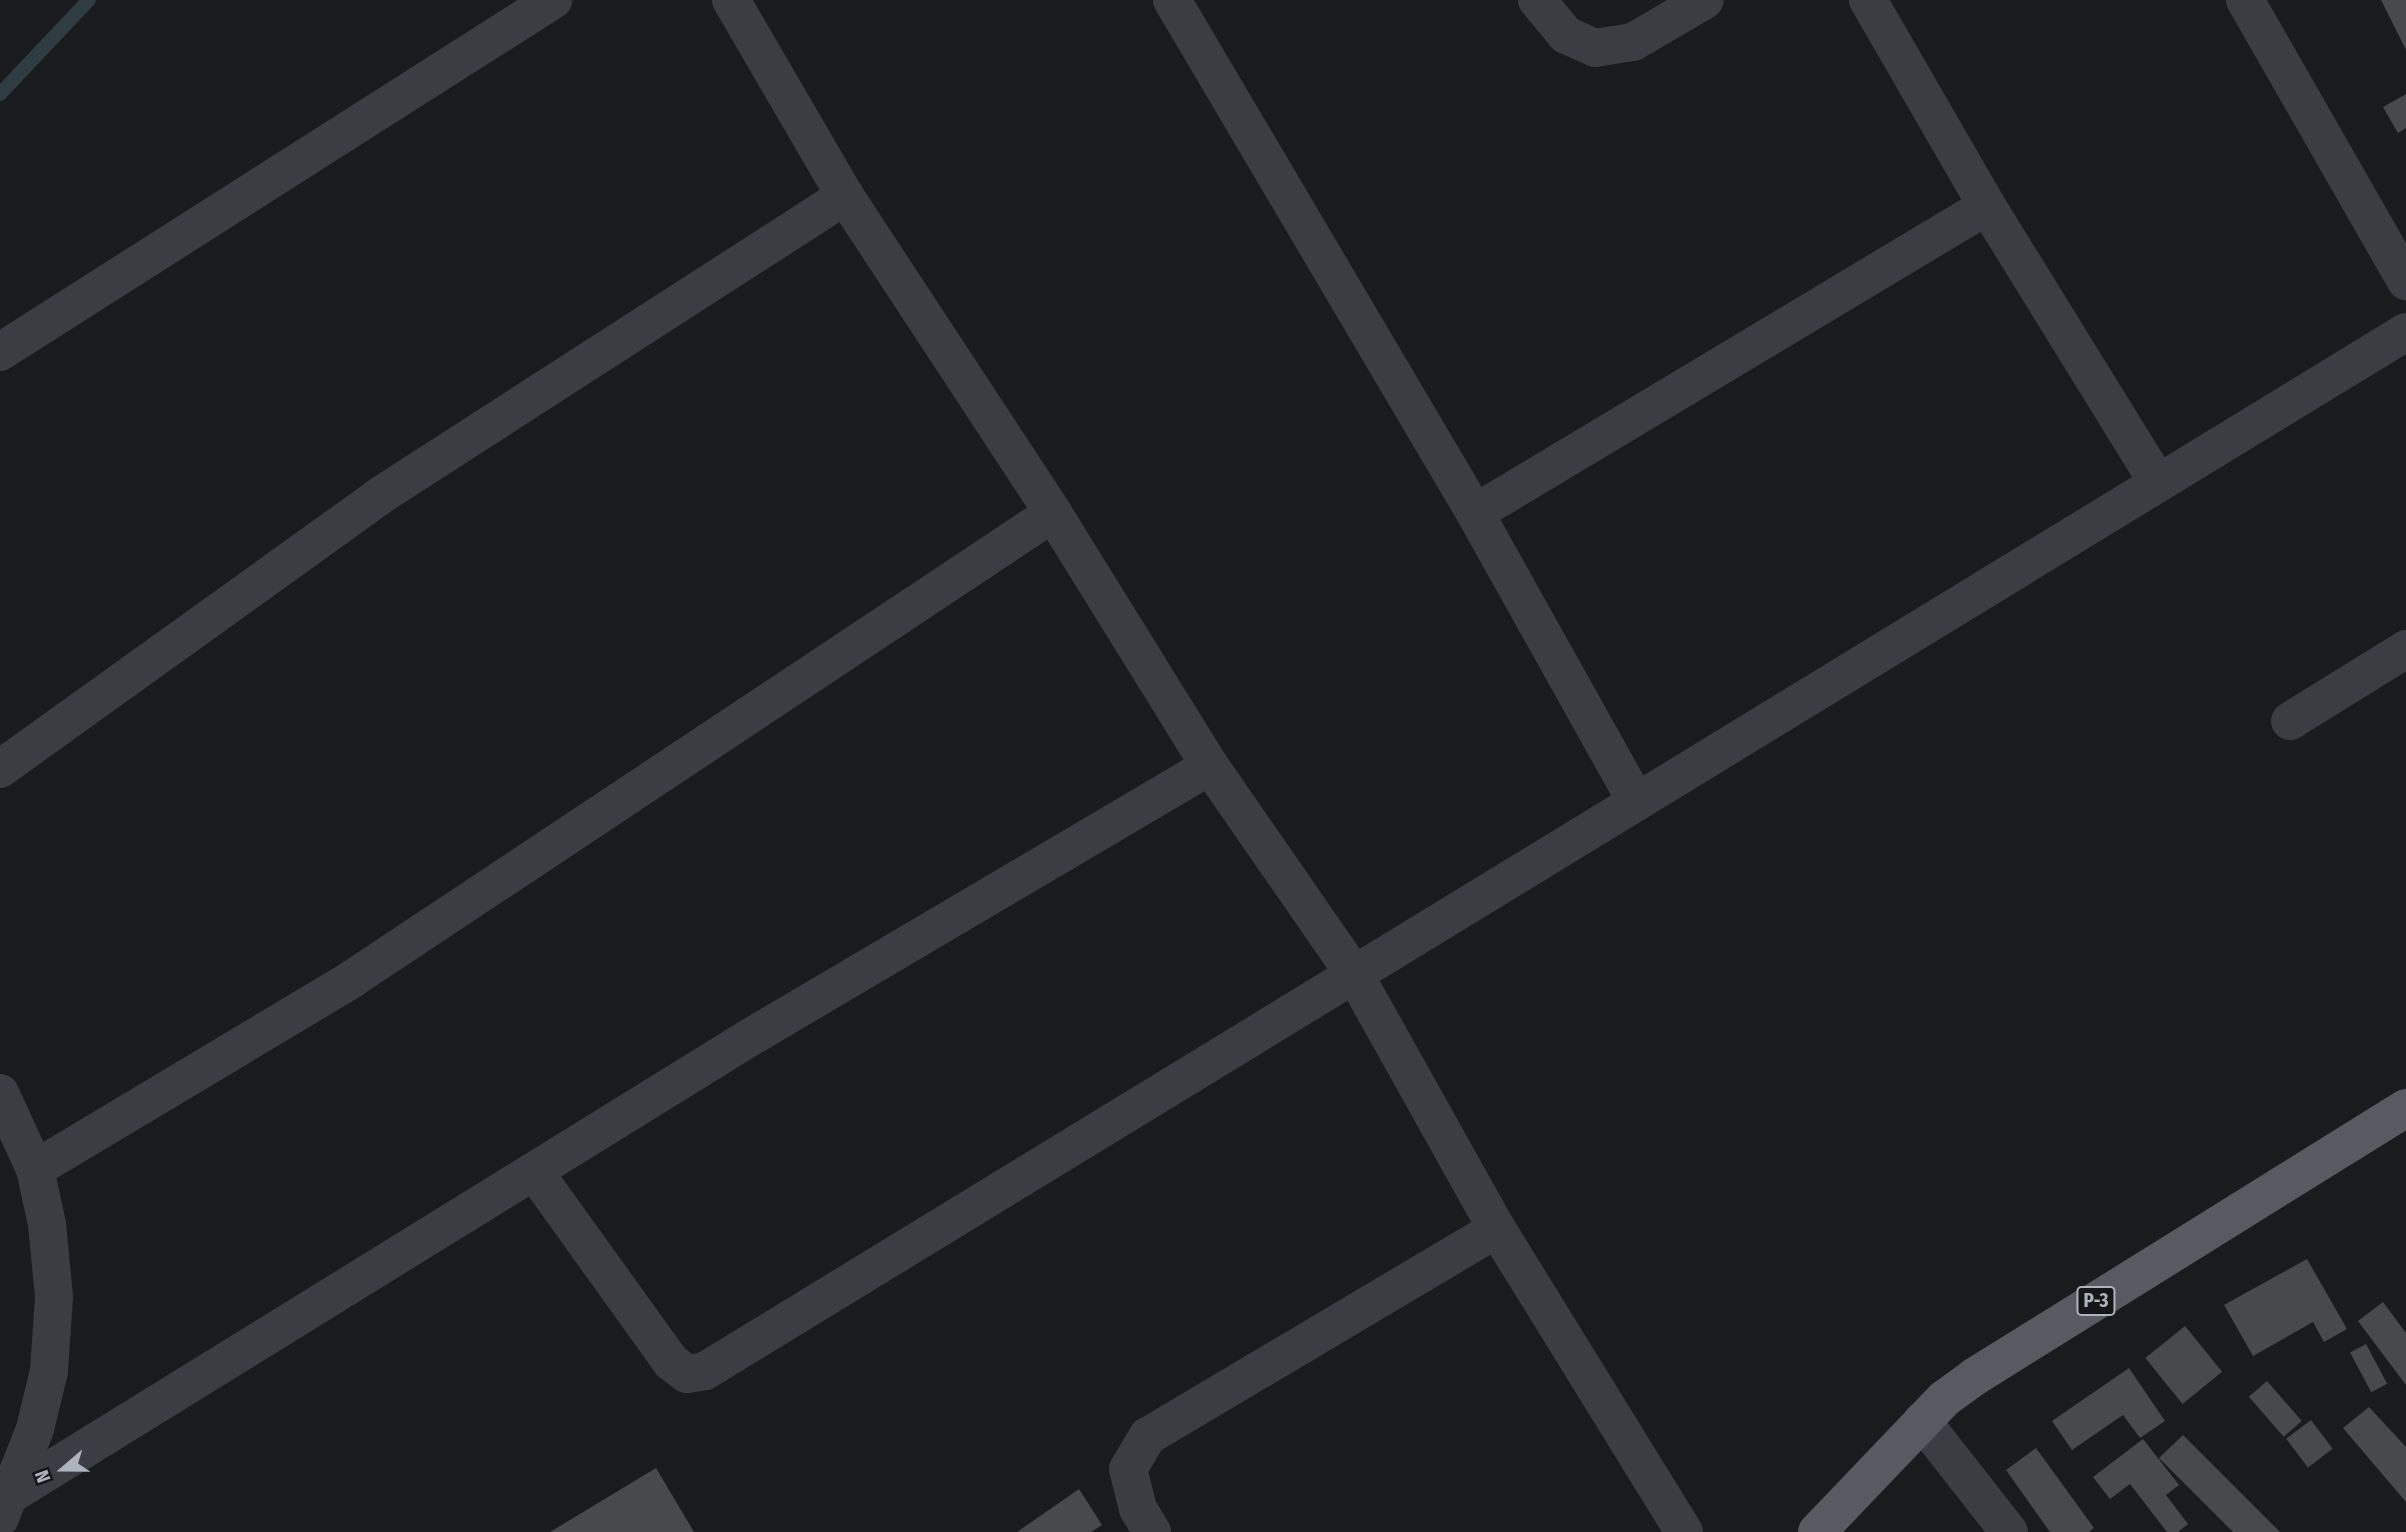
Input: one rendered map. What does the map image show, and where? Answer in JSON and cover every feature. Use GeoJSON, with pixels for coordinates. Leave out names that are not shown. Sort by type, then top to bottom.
{"type":"FeatureCollection","features":[{"type":"Feature","properties":{"kind":"main road","name":"P-3"},"geometry":{"type":"LineString","coordinates":[[1817,1532],[1922,1421],[1974,1377],[2406,1108]]}},
{"type":"Feature","properties":{"kind":"street"},"geometry":{"type":"LineString","coordinates":[[0,352],[553,0]]}},
{"type":"Feature","properties":{"kind":"street"},"geometry":{"type":"LineString","coordinates":[[731,0],[845,196],[1053,513],[1210,766],[1356,977],[1497,1229],[1684,1532]]}},
{"type":"Feature","properties":{"kind":"street"},"geometry":{"type":"LineString","coordinates":[[1171,0],[1475,513],[1636,801]]}},
{"type":"Feature","properties":{"kind":"street"},"geometry":{"type":"LineString","coordinates":[[1538,0],[1566,34],[1595,48],[1633,43],[1705,0]]}},
{"type":"Feature","properties":{"kind":"street"},"geometry":{"type":"LineString","coordinates":[[1868,0],[1987,206],[2157,481]]}},
{"type":"Feature","properties":{"kind":"street"},"geometry":{"type":"LineString","coordinates":[[2245,0],[2406,281]]}},
{"type":"Feature","properties":{"kind":"street"},"geometry":{"type":"LineString","coordinates":[[0,769],[378,497],[845,196]]}},
{"type":"Feature","properties":{"kind":"street"},"geometry":{"type":"LineString","coordinates":[[1475,513],[1987,206]]}},
{"type":"Feature","properties":{"kind":"street"},"geometry":{"type":"LineString","coordinates":[[536,1174],[671,1362],[687,1374],[705,1371],[1356,977],[1636,801],[2157,481],[2406,332]]}},
{"type":"Feature","properties":{"kind":"street"},"geometry":{"type":"LineString","coordinates":[[35,1169],[352,979],[1053,513]]}},
{"type":"Feature","properties":{"kind":"street"},"geometry":{"type":"LineString","coordinates":[[2290,720],[2406,649]]}},
{"type":"Feature","properties":{"kind":"street"},"geometry":{"type":"LineString","coordinates":[[7,1506],[749,1038],[1210,766]]}},
{"type":"Feature","properties":{"kind":"street"},"geometry":{"type":"LineString","coordinates":[[0,1093],[35,1169],[47,1224],[54,1297],[49,1371],[7,1506]]}},
{"type":"Feature","properties":{"kind":"street"},"geometry":{"type":"LineString","coordinates":[[1152,1532],[1138,1509],[1128,1468],[1148,1436],[1497,1229]]}},
{"type":"Feature","properties":{"kind":"street"},"geometry":{"type":"LineString","coordinates":[[1922,1421],[2009,1532]]}},
{"type":"Feature","properties":{"kind":"building"},"geometry":{"type":"Polygon","coordinates":[[[2381,0],[2406,0],[2406,50],[2381,0]]]}},
{"type":"Feature","properties":{"kind":"building"},"geometry":{"type":"Polygon","coordinates":[[[2406,94],[2406,128],[2398,133],[2383,107],[2406,94]]]}},
{"type":"Feature","properties":{"kind":"building"},"geometry":{"type":"Polygon","coordinates":[[[2307,1259],[2347,1329],[2324,1342],[2313,1322],[2253,1356],[2224,1305],[2307,1259]]]}},
{"type":"Feature","properties":{"kind":"building"},"geometry":{"type":"Polygon","coordinates":[[[2383,1302],[2406,1333],[2406,1385],[2358,1321],[2383,1302]]]}},
{"type":"Feature","properties":{"kind":"building"},"geometry":{"type":"Polygon","coordinates":[[[2185,1326],[2222,1372],[2182,1404],[2145,1358],[2185,1326]]]}},
{"type":"Feature","properties":{"kind":"building"},"geometry":{"type":"Polygon","coordinates":[[[2366,1344],[2387,1384],[2371,1392],[2350,1352],[2366,1344]]]}},
{"type":"Feature","properties":{"kind":"building"},"geometry":{"type":"Polygon","coordinates":[[[2129,1368],[2165,1421],[2140,1438],[2123,1415],[2072,1450],[2052,1421],[2129,1368]]]}},
{"type":"Feature","properties":{"kind":"building"},"geometry":{"type":"Polygon","coordinates":[[[2267,1381],[2302,1421],[2284,1437],[2249,1397],[2267,1381]]]}},
{"type":"Feature","properties":{"kind":"building"},"geometry":{"type":"Polygon","coordinates":[[[2369,1407],[2406,1447],[2406,1502],[2343,1428],[2369,1407]]]}},
{"type":"Feature","properties":{"kind":"building"},"geometry":{"type":"Polygon","coordinates":[[[2311,1420],[2333,1449],[2308,1467],[2286,1439],[2311,1420]]]}},
{"type":"Feature","properties":{"kind":"building"},"geometry":{"type":"Polygon","coordinates":[[[2183,1435],[2280,1532],[2233,1532],[2159,1458],[2183,1435]]]}},
{"type":"Feature","properties":{"kind":"building"},"geometry":{"type":"Polygon","coordinates":[[[2143,1439],[2179,1485],[2166,1495],[2188,1524],[2178,1532],[2167,1532],[2130,1484],[2110,1499],[2093,1477],[2143,1439]]]}},
{"type":"Feature","properties":{"kind":"building"},"geometry":{"type":"Polygon","coordinates":[[[2036,1448],[2094,1528],[2089,1532],[2050,1532],[2006,1470],[2036,1448]]]}},
{"type":"Feature","properties":{"kind":"building"},"geometry":{"type":"Polygon","coordinates":[[[656,1468],[694,1532],[550,1532],[656,1468]]]}},
{"type":"Feature","properties":{"kind":"building"},"geometry":{"type":"Polygon","coordinates":[[[1079,1489],[1102,1525],[1091,1532],[1017,1532],[1079,1489]]]}},
{"type":"Feature","properties":{"kind":"waterway"},"geometry":{"type":"LineString","coordinates":[[0,94],[89,0]]}}]}
